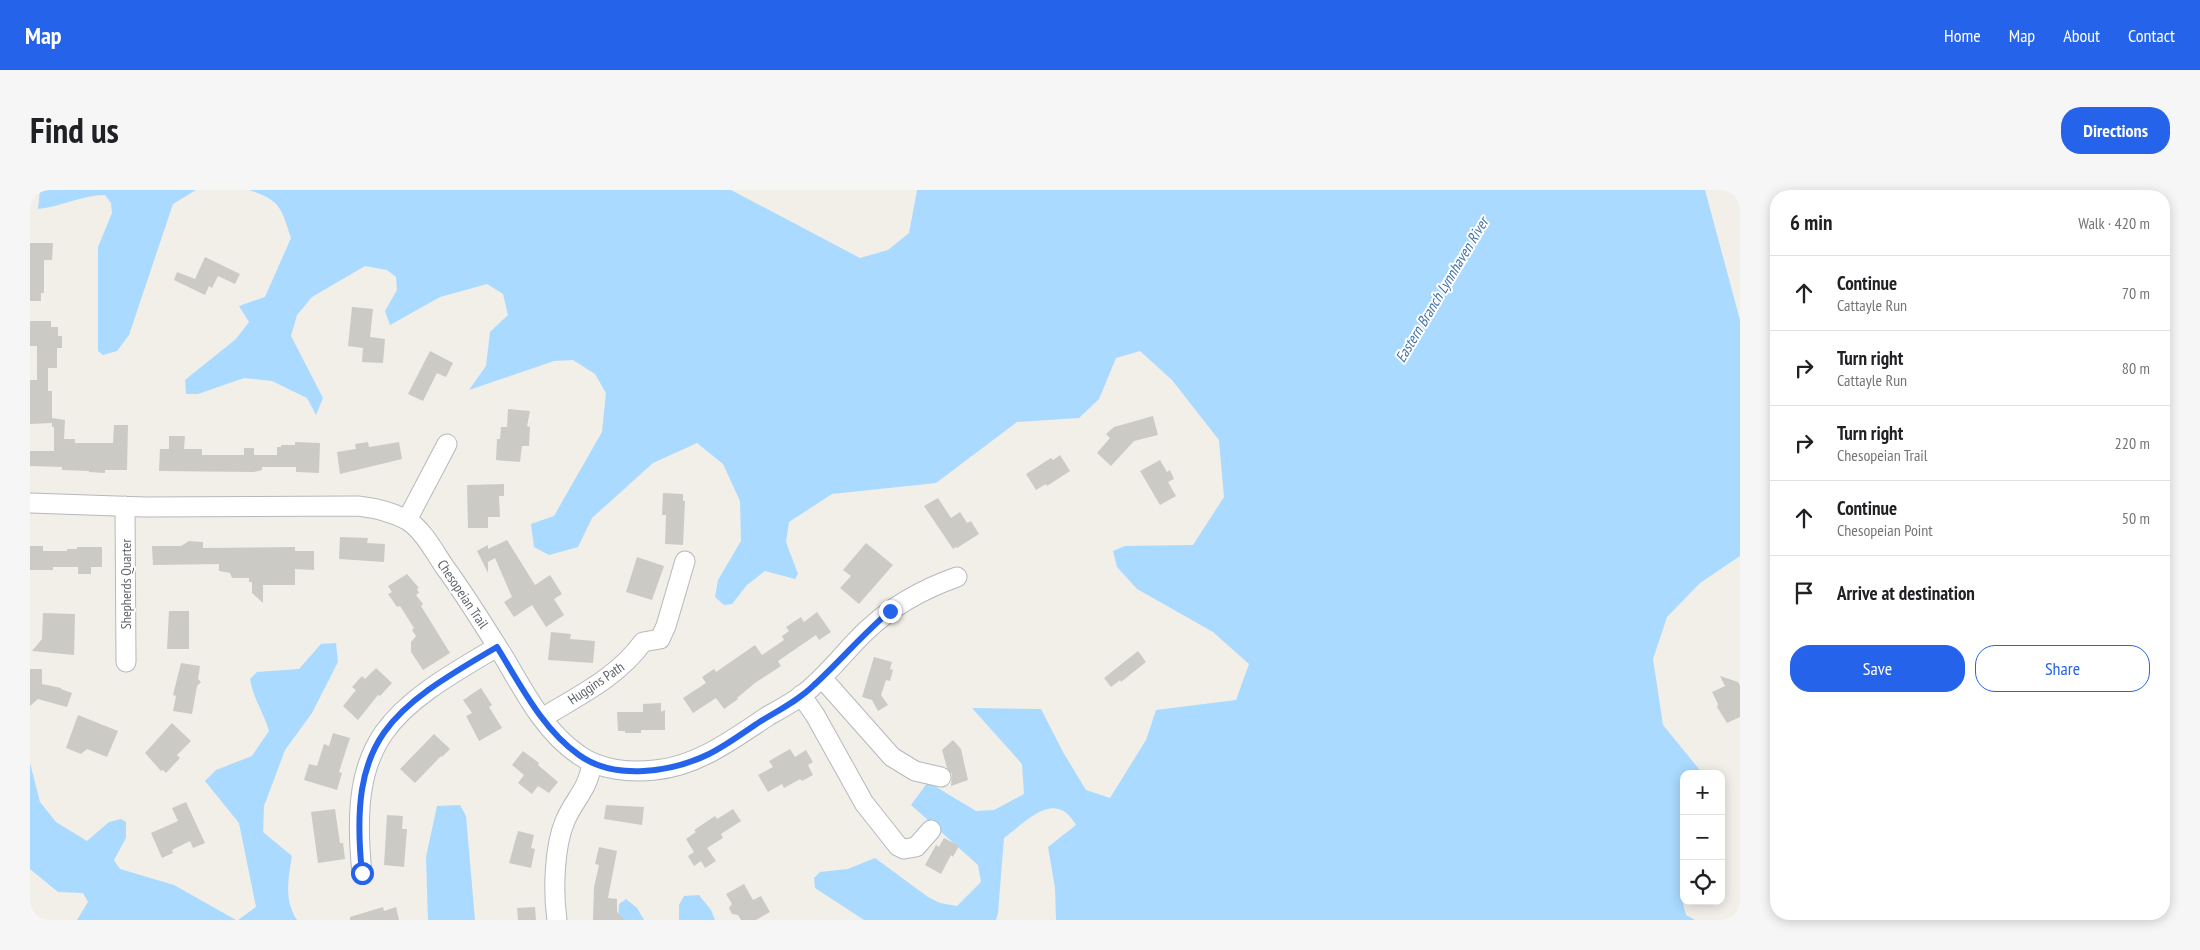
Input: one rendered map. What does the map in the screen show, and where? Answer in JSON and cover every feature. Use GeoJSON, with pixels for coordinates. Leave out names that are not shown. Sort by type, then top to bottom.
{"type":"FeatureCollection","features":[{"type":"Feature","properties":{"kind":"street"},"geometry":{"type":"LineString","coordinates":[[407,520],[447,444]]}},
{"type":"Feature","properties":{"kind":"street","name":"Chesopeian Trail"},"geometry":{"type":"LineString","coordinates":[[30,503],[125,506],[358,506],[376,509],[407,520],[418,529],[444,565],[542,718],[578,755],[592,763],[624,770],[655,770],[680,765],[710,754],[801,695],[822,678],[866,631],[890,611],[916,594],[958,577]]}},
{"type":"Feature","properties":{"kind":"street","name":"Shepherds Quarter"},"geometry":{"type":"LineString","coordinates":[[125,506],[126,662]]}},
{"type":"Feature","properties":{"kind":"street","name":"Huggins Path"},"geometry":{"type":"LineString","coordinates":[[542,718],[605,680],[630,659],[643,642],[660,639],[666,626],[685,561]]}},
{"type":"Feature","properties":{"kind":"street"},"geometry":{"type":"LineString","coordinates":[[362,873],[360,814],[363,778],[368,759],[377,741],[388,724],[426,691],[447,676],[497,647]]}},
{"type":"Feature","properties":{"kind":"street"},"geometry":{"type":"LineString","coordinates":[[822,678],[892,757],[915,771],[941,777]]}},
{"type":"Feature","properties":{"kind":"street"},"geometry":{"type":"LineString","coordinates":[[801,695],[815,715],[864,803],[898,846],[904,849],[916,847],[931,830]]}},
{"type":"Feature","properties":{"kind":"street"},"geometry":{"type":"LineString","coordinates":[[557,920],[555,885],[560,841],[570,810],[586,788],[592,763]]}},
{"type":"Feature","properties":{"kind":"water"},"geometry":{"type":"Polygon","coordinates":[[[40,190],[196,190],[173,204],[129,335],[117,351],[103,355],[98,351],[98,247],[112,213],[111,203],[105,195],[38,209],[40,190]]]}},
{"type":"Feature","properties":{"kind":"water","name":"Eastern Branch Lynnhaven River"},"geometry":{"type":"Polygon","coordinates":[[[249,190],[731,190],[860,258],[888,250],[909,233],[917,190],[1705,190],[1740,320],[1740,556],[1700,583],[1667,617],[1653,659],[1663,725],[1700,770],[1680,770],[1680,905],[1683,905],[1686,915],[1695,920],[1056,920],[1055,888],[1048,847],[1076,825],[1068,814],[1059,809],[1050,809],[1031,817],[1004,838],[996,920],[864,920],[815,888],[814,878],[820,872],[848,869],[875,858],[928,897],[940,903],[957,906],[981,882],[978,865],[911,805],[928,782],[976,811],[994,810],[1024,794],[1022,764],[972,708],[1041,709],[1063,752],[1086,790],[1110,798],[1146,740],[1156,710],[1236,700],[1249,664],[1213,632],[1137,589],[1117,567],[1113,551],[1125,546],[1193,545],[1224,497],[1219,440],[1172,380],[1140,351],[1116,358],[1099,399],[1079,418],[1017,422],[936,483],[832,494],[789,522],[786,542],[798,574],[795,579],[765,571],[747,585],[732,604],[724,605],[715,597],[718,580],[741,541],[740,501],[723,464],[697,443],[653,463],[592,518],[578,547],[549,555],[534,547],[531,524],[554,516],[602,432],[606,393],[595,374],[573,360],[554,361],[469,390],[486,366],[490,332],[508,315],[503,294],[487,284],[440,297],[390,325],[385,311],[397,290],[396,277],[387,270],[365,266],[312,297],[297,315],[291,336],[323,398],[316,415],[307,398],[272,381],[244,378],[198,394],[186,394],[185,380],[236,339],[249,322],[239,306],[265,297],[291,238],[285,219],[278,206],[260,194],[249,190]]]}},
{"type":"Feature","properties":{"kind":"water"},"geometry":{"type":"Polygon","coordinates":[[[336,643],[338,662],[312,713],[285,750],[264,806],[263,832],[292,856],[288,889],[290,905],[297,920],[238,920],[256,907],[239,823],[205,781],[216,770],[252,756],[269,731],[250,679],[257,672],[299,669],[321,644],[336,643]]]}},
{"type":"Feature","properties":{"kind":"water"},"geometry":{"type":"Polygon","coordinates":[[[30,763],[40,802],[56,822],[87,841],[109,822],[121,819],[126,822],[126,838],[114,860],[120,869],[174,885],[236,920],[77,920],[88,902],[83,893],[58,892],[30,869],[30,763]]]}},
{"type":"Feature","properties":{"kind":"water"},"geometry":{"type":"Polygon","coordinates":[[[460,805],[466,816],[475,920],[428,920],[426,857],[437,806],[460,805]]]}},
{"type":"Feature","properties":{"kind":"water"},"geometry":{"type":"Polygon","coordinates":[[[699,895],[711,910],[715,920],[679,920],[679,905],[684,896],[699,895]]]}},
{"type":"Feature","properties":{"kind":"water"},"geometry":{"type":"Polygon","coordinates":[[[626,899],[637,908],[644,920],[618,920],[619,904],[626,899]]]}},
{"type":"Feature","properties":{"kind":"building"},"geometry":{"type":"Polygon","coordinates":[[[30,243],[53,243],[52,260],[44,260],[44,293],[41,293],[41,301],[30,301],[30,243]]]}},
{"type":"Feature","properties":{"kind":"building"},"geometry":{"type":"Polygon","coordinates":[[[205,257],[240,274],[235,284],[218,276],[212,288],[209,286],[205,295],[174,280],[177,272],[195,279],[205,257]]]}},
{"type":"Feature","properties":{"kind":"building"},"geometry":{"type":"Polygon","coordinates":[[[352,307],[373,309],[370,337],[385,339],[383,363],[362,362],[363,348],[348,346],[352,307]]]}},
{"type":"Feature","properties":{"kind":"building"},"geometry":{"type":"Polygon","coordinates":[[[30,321],[51,321],[51,327],[58,327],[58,336],[62,336],[62,348],[57,348],[57,368],[48,368],[48,391],[52,391],[52,418],[65,420],[64,439],[75,439],[75,443],[113,443],[114,425],[128,425],[127,470],[105,470],[105,473],[62,470],[62,467],[30,466],[30,451],[54,451],[54,427],[52,427],[52,423],[30,424],[30,380],[37,380],[37,346],[30,346],[30,321]]]}},
{"type":"Feature","properties":{"kind":"building"},"geometry":{"type":"Polygon","coordinates":[[[430,351],[453,363],[446,377],[437,373],[423,401],[408,394],[430,351]]]}},
{"type":"Feature","properties":{"kind":"building"},"geometry":{"type":"Polygon","coordinates":[[[508,409],[530,411],[527,426],[530,427],[529,446],[522,446],[520,462],[496,460],[497,439],[500,439],[501,427],[507,427],[508,409]]]}},
{"type":"Feature","properties":{"kind":"building"},"geometry":{"type":"Polygon","coordinates":[[[1153,416],[1158,435],[1134,441],[1111,466],[1097,453],[1110,438],[1106,434],[1114,427],[1153,416]]]}},
{"type":"Feature","properties":{"kind":"building"},"geometry":{"type":"Polygon","coordinates":[[[169,436],[185,436],[184,449],[202,449],[202,455],[244,455],[244,448],[254,448],[254,455],[277,455],[277,447],[281,447],[281,445],[295,445],[295,442],[320,443],[319,473],[296,472],[296,467],[262,467],[262,470],[254,472],[159,471],[160,449],[169,449],[169,436]]]}},
{"type":"Feature","properties":{"kind":"building"},"geometry":{"type":"Polygon","coordinates":[[[368,442],[369,447],[399,442],[402,459],[340,474],[337,452],[356,449],[355,444],[368,442]]]}},
{"type":"Feature","properties":{"kind":"building"},"geometry":{"type":"Polygon","coordinates":[[[1060,455],[1070,471],[1047,486],[1046,484],[1036,490],[1026,474],[1051,458],[1053,460],[1060,455]]]}},
{"type":"Feature","properties":{"kind":"building"},"geometry":{"type":"Polygon","coordinates":[[[1160,460],[1167,472],[1170,470],[1174,479],[1168,482],[1176,496],[1160,505],[1140,471],[1160,460]]]}},
{"type":"Feature","properties":{"kind":"building"},"geometry":{"type":"Polygon","coordinates":[[[504,484],[504,496],[499,496],[500,517],[488,517],[488,528],[468,528],[467,485],[504,484]]]}},
{"type":"Feature","properties":{"kind":"building"},"geometry":{"type":"Polygon","coordinates":[[[663,493],[683,494],[683,501],[685,501],[683,545],[665,544],[666,515],[662,515],[663,493]]]}},
{"type":"Feature","properties":{"kind":"building"},"geometry":{"type":"Polygon","coordinates":[[[938,498],[951,518],[960,512],[967,523],[971,521],[979,534],[953,549],[924,506],[938,498]]]}},
{"type":"Feature","properties":{"kind":"building"},"geometry":{"type":"Polygon","coordinates":[[[340,537],[368,538],[367,543],[385,544],[384,562],[339,559],[340,537]]]}},
{"type":"Feature","properties":{"kind":"building"},"geometry":{"type":"Polygon","coordinates":[[[507,540],[535,585],[550,575],[562,594],[554,599],[564,615],[546,627],[532,605],[514,617],[504,602],[512,597],[495,558],[488,562],[488,573],[477,551],[488,545],[488,549],[507,540]]]}},
{"type":"Feature","properties":{"kind":"building"},"geometry":{"type":"Polygon","coordinates":[[[189,541],[203,542],[203,548],[295,547],[295,551],[314,551],[314,570],[295,569],[295,585],[263,585],[263,603],[252,593],[252,582],[249,582],[249,578],[232,578],[230,573],[219,571],[219,564],[153,565],[152,546],[181,546],[189,541]]]}},
{"type":"Feature","properties":{"kind":"building"},"geometry":{"type":"Polygon","coordinates":[[[866,543],[893,565],[859,604],[840,588],[851,576],[843,570],[866,543]]]}},
{"type":"Feature","properties":{"kind":"building"},"geometry":{"type":"Polygon","coordinates":[[[30,546],[43,546],[43,551],[67,551],[67,549],[77,549],[77,547],[102,547],[102,567],[91,567],[91,574],[78,574],[78,567],[53,567],[53,570],[30,570],[30,546]]]}},
{"type":"Feature","properties":{"kind":"building"},"geometry":{"type":"Polygon","coordinates":[[[637,557],[664,566],[652,600],[626,592],[637,557]]]}},
{"type":"Feature","properties":{"kind":"building"},"geometry":{"type":"Polygon","coordinates":[[[407,574],[419,588],[417,589],[419,593],[416,595],[423,604],[421,606],[450,653],[423,670],[411,652],[411,642],[416,636],[412,630],[414,628],[400,606],[397,607],[388,594],[392,592],[388,586],[407,574]]]}},
{"type":"Feature","properties":{"kind":"building"},"geometry":{"type":"Polygon","coordinates":[[[169,611],[189,611],[189,649],[167,649],[169,611]]]}},
{"type":"Feature","properties":{"kind":"building"},"geometry":{"type":"Polygon","coordinates":[[[817,612],[831,632],[819,640],[816,635],[778,661],[781,666],[755,683],[724,709],[716,698],[693,713],[683,698],[706,683],[702,677],[714,669],[716,672],[755,645],[762,655],[784,640],[782,636],[789,631],[786,627],[801,617],[804,622],[817,612]]]}},
{"type":"Feature","properties":{"kind":"building"},"geometry":{"type":"Polygon","coordinates":[[[43,613],[75,614],[74,655],[32,651],[42,639],[43,613]]]}},
{"type":"Feature","properties":{"kind":"building"},"geometry":{"type":"Polygon","coordinates":[[[551,632],[571,634],[570,639],[595,641],[593,663],[548,660],[551,632]]]}},
{"type":"Feature","properties":{"kind":"building"},"geometry":{"type":"Polygon","coordinates":[[[1138,651],[1146,662],[1121,682],[1120,680],[1111,687],[1104,678],[1138,651]]]}},
{"type":"Feature","properties":{"kind":"building"},"geometry":{"type":"Polygon","coordinates":[[[874,657],[892,662],[890,669],[893,670],[890,681],[886,680],[881,695],[888,705],[878,711],[872,700],[862,697],[874,657]]]}},
{"type":"Feature","properties":{"kind":"building"},"geometry":{"type":"Polygon","coordinates":[[[181,663],[200,666],[198,679],[201,682],[197,686],[192,714],[173,711],[176,696],[173,695],[181,663]]]}},
{"type":"Feature","properties":{"kind":"building"},"geometry":{"type":"Polygon","coordinates":[[[376,668],[392,683],[380,696],[378,695],[358,720],[343,706],[356,690],[352,687],[362,676],[365,679],[376,668]]]}},
{"type":"Feature","properties":{"kind":"building"},"geometry":{"type":"Polygon","coordinates":[[[30,669],[42,669],[42,684],[61,688],[72,693],[67,707],[38,699],[30,706],[30,669]]]}},
{"type":"Feature","properties":{"kind":"building"},"geometry":{"type":"Polygon","coordinates":[[[1720,676],[1738,682],[1740,686],[1740,717],[1727,723],[1717,707],[1718,704],[1712,692],[1725,686],[1720,676]]]}},
{"type":"Feature","properties":{"kind":"building"},"geometry":{"type":"Polygon","coordinates":[[[481,688],[492,705],[489,707],[502,728],[479,741],[466,716],[472,713],[463,700],[481,688]]]}},
{"type":"Feature","properties":{"kind":"building"},"geometry":{"type":"Polygon","coordinates":[[[661,703],[661,712],[665,710],[665,730],[641,730],[641,733],[618,731],[617,712],[643,712],[643,704],[661,703]]]}},
{"type":"Feature","properties":{"kind":"building"},"geometry":{"type":"Polygon","coordinates":[[[78,715],[118,731],[107,757],[87,749],[81,754],[66,748],[78,715]]]}},
{"type":"Feature","properties":{"kind":"building"},"geometry":{"type":"Polygon","coordinates":[[[172,723],[191,741],[177,755],[180,758],[166,773],[163,770],[161,771],[145,753],[172,723]]]}},
{"type":"Feature","properties":{"kind":"building"},"geometry":{"type":"Polygon","coordinates":[[[333,733],[350,738],[339,772],[342,773],[337,790],[304,780],[309,764],[317,766],[324,744],[329,746],[333,733]]]}},
{"type":"Feature","properties":{"kind":"building"},"geometry":{"type":"Polygon","coordinates":[[[434,734],[450,749],[415,783],[400,769],[434,734]]]}},
{"type":"Feature","properties":{"kind":"building"},"geometry":{"type":"Polygon","coordinates":[[[953,740],[961,749],[968,780],[951,786],[952,774],[947,768],[942,750],[953,740]]]}},
{"type":"Feature","properties":{"kind":"building"},"geometry":{"type":"Polygon","coordinates":[[[790,749],[795,757],[806,750],[813,762],[808,765],[813,775],[802,781],[800,779],[784,788],[782,784],[768,792],[758,775],[773,767],[769,761],[790,749]]]}},
{"type":"Feature","properties":{"kind":"building"},"geometry":{"type":"Polygon","coordinates":[[[523,751],[539,763],[538,765],[558,782],[549,793],[538,786],[532,794],[518,783],[524,775],[512,765],[523,751]]]}},
{"type":"Feature","properties":{"kind":"building"},"geometry":{"type":"Polygon","coordinates":[[[186,802],[205,843],[193,848],[190,841],[172,850],[173,853],[162,858],[151,833],[178,821],[172,808],[186,802]]]}},
{"type":"Feature","properties":{"kind":"building"},"geometry":{"type":"Polygon","coordinates":[[[606,805],[644,807],[642,825],[604,819],[606,805]]]}},
{"type":"Feature","properties":{"kind":"building"},"geometry":{"type":"Polygon","coordinates":[[[335,809],[340,843],[343,843],[345,859],[318,863],[311,812],[335,809]]]}},
{"type":"Feature","properties":{"kind":"building"},"geometry":{"type":"Polygon","coordinates":[[[733,809],[741,821],[721,834],[723,838],[707,848],[716,861],[705,868],[701,861],[694,866],[688,856],[694,852],[686,839],[696,832],[694,830],[715,816],[717,819],[733,809]]]}},
{"type":"Feature","properties":{"kind":"building"},"geometry":{"type":"Polygon","coordinates":[[[387,815],[403,816],[402,829],[407,829],[404,867],[384,865],[387,815]]]}},
{"type":"Feature","properties":{"kind":"building"},"geometry":{"type":"Polygon","coordinates":[[[518,831],[534,835],[531,848],[535,849],[531,868],[509,863],[518,831]]]}},
{"type":"Feature","properties":{"kind":"building"},"geometry":{"type":"Polygon","coordinates":[[[944,838],[959,846],[953,857],[951,855],[941,874],[925,865],[936,845],[939,847],[944,838]]]}},
{"type":"Feature","properties":{"kind":"building"},"geometry":{"type":"Polygon","coordinates":[[[599,847],[617,851],[608,898],[617,899],[617,912],[625,920],[593,920],[594,887],[599,865],[595,864],[599,847]]]}},
{"type":"Feature","properties":{"kind":"building"},"geometry":{"type":"Polygon","coordinates":[[[744,884],[753,900],[761,896],[770,912],[756,920],[741,920],[738,915],[732,914],[729,908],[732,904],[726,894],[744,884]]]}},
{"type":"Feature","properties":{"kind":"building"},"geometry":{"type":"Polygon","coordinates":[[[383,907],[384,911],[396,907],[399,920],[350,920],[350,917],[383,907]]]}},
{"type":"Feature","properties":{"kind":"building"},"geometry":{"type":"Polygon","coordinates":[[[535,907],[536,920],[518,920],[517,908],[535,907]]]}},
{"type":"Feature","properties":{"kind":"route"},"geometry":{"type":"LineString","coordinates":[[362,873],[360,814],[363,778],[368,759],[377,741],[388,724],[426,691],[447,676],[497,647],[542,718],[557,736],[578,755],[606,768],[655,770],[680,765],[710,754],[794,700],[813,687],[866,631],[890,611]]}}]}
